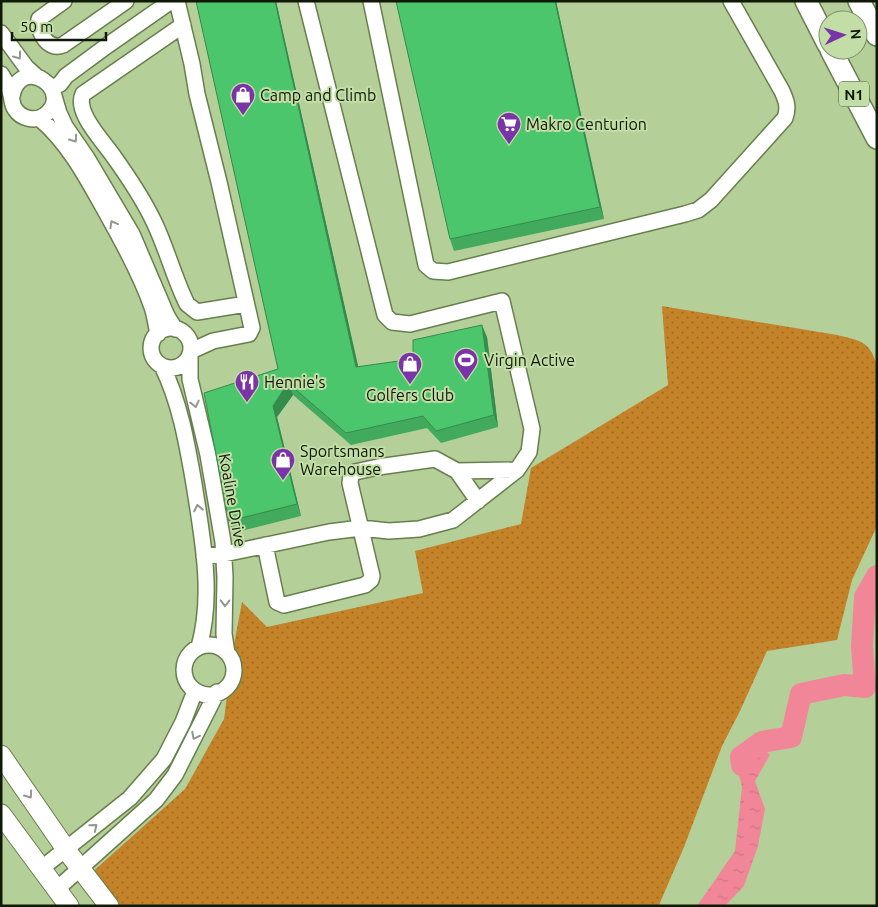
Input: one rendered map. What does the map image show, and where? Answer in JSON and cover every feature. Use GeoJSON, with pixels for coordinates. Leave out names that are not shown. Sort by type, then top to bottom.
{"type":"FeatureCollection","features":[{"type":"Feature","properties":{"kind":"highway"},"geometry":{"type":"LineString","coordinates":[[806,1],[818,24]]}},
{"type":"Feature","properties":{"kind":"highway"},"geometry":{"type":"LineString","coordinates":[[859,1],[877,35]]}},
{"type":"Feature","properties":{"kind":"highway","name":"N1"},"geometry":{"type":"LineString","coordinates":[[836,60],[877,138]]}},
{"type":"Feature","properties":{"kind":"main road"},"geometry":{"type":"LineString","coordinates":[[1,755],[109,906]]}},
{"type":"Feature","properties":{"kind":"main road"},"geometry":{"type":"LineString","coordinates":[[1,814],[69,906]]}},
{"type":"Feature","properties":{"kind":"street"},"geometry":{"type":"LineString","coordinates":[[64,1],[39,20],[39,30],[50,45],[58,47],[126,1]]}},
{"type":"Feature","properties":{"kind":"street"},"geometry":{"type":"LineString","coordinates":[[47,86],[56,77],[66,76],[171,1]]}},
{"type":"Feature","properties":{"kind":"street"},"geometry":{"type":"LineString","coordinates":[[177,1],[252,328],[251,332],[213,341],[190,349]]}},
{"type":"Feature","properties":{"kind":"street"},"geometry":{"type":"LineString","coordinates":[[204,556],[224,554],[329,532],[360,528],[389,531],[436,526],[453,520],[478,501],[516,470],[530,452],[532,429],[502,302],[410,324],[392,322],[385,315],[306,1]]}},
{"type":"Feature","properties":{"kind":"street"},"geometry":{"type":"LineString","coordinates":[[371,1],[426,265],[434,271],[448,272],[685,214],[698,210],[711,200],[762,145],[785,118],[787,113],[787,103],[782,90],[731,1]]}},
{"type":"Feature","properties":{"kind":"street"},"geometry":{"type":"LineString","coordinates":[[93,25],[108,45]]}},
{"type":"Feature","properties":{"kind":"street"},"geometry":{"type":"LineString","coordinates":[[183,25],[83,94],[80,105],[90,123],[135,188],[151,217],[186,304],[197,312],[246,304]]}},
{"type":"Feature","properties":{"kind":"street"},"geometry":{"type":"LineString","coordinates":[[1,33],[26,67],[47,86],[65,126],[87,158],[132,234],[167,316],[175,329]]}},
{"type":"Feature","properties":{"kind":"street"},"geometry":{"type":"LineString","coordinates":[[1,74],[7,83],[15,110],[25,118],[39,118],[50,110],[47,86]]}},
{"type":"Feature","properties":{"kind":"street"},"geometry":{"type":"LineString","coordinates":[[12,96],[16,85],[31,76],[47,86]]}},
{"type":"Feature","properties":{"kind":"street"},"geometry":{"type":"LineString","coordinates":[[39,118],[58,137],[85,175],[122,241],[135,265],[152,308],[158,334]]}},
{"type":"Feature","properties":{"kind":"street"},"geometry":{"type":"LineString","coordinates":[[162,366],[175,368],[186,362],[190,349],[182,331],[175,329],[163,330],[154,338],[152,351],[172,385],[188,452],[200,520],[204,556],[205,627],[199,647]]}},
{"type":"Feature","properties":{"kind":"street","name":"Koaline Drive"},"geometry":{"type":"LineString","coordinates":[[57,889],[156,800],[175,775],[217,692],[228,686],[233,675],[233,663],[227,652],[224,634],[224,554],[208,455],[190,379],[190,349]]}},
{"type":"Feature","properties":{"kind":"street"},"geometry":{"type":"LineString","coordinates":[[264,546],[277,602],[284,605],[365,585],[371,580],[372,576],[350,483],[351,475],[354,472],[436,459],[457,471],[478,501]]}},
{"type":"Feature","properties":{"kind":"street"},"geometry":{"type":"LineString","coordinates":[[457,471],[516,470]]}},
{"type":"Feature","properties":{"kind":"street"},"geometry":{"type":"LineString","coordinates":[[217,692],[206,695],[195,691],[187,682],[184,665],[190,654],[199,647],[211,645],[227,652]]}},
{"type":"Feature","properties":{"kind":"street"},"geometry":{"type":"LineString","coordinates":[[42,868],[130,798],[164,759],[184,722],[195,691]]}},
{"type":"Feature","properties":{"kind":"shaded area"},"geometry":{"type":"Polygon","coordinates":[[[662,306],[837,335],[858,341],[868,347],[877,366],[877,526],[852,580],[837,640],[767,651],[722,746],[684,847],[659,905],[108,906],[88,876],[185,789],[224,719],[233,650],[242,602],[267,627],[423,593],[415,551],[521,524],[531,468],[668,385],[662,306]]]}},
{"type":"Feature","properties":{"kind":"water"},"geometry":{"type":"Polygon","coordinates":[[[756,741],[770,755],[755,781],[765,809],[758,846],[744,886],[725,906],[697,906],[735,851],[742,787],[734,755],[756,741]]]}},
{"type":"Feature","properties":{"kind":"building"},"geometry":{"type":"Polygon","coordinates":[[[196,1],[275,1],[356,367],[413,359],[413,340],[482,325],[494,415],[436,431],[423,416],[346,433],[288,383],[273,406],[297,504],[229,521],[204,393],[278,369],[196,1]]]}},
{"type":"Feature","properties":{"kind":"building","name":"Makro Centurion"},"geometry":{"type":"Polygon","coordinates":[[[396,1],[555,1],[600,207],[450,239],[396,1]]]}},
{"type":"Feature","properties":{"kind":"waterway"},"geometry":{"type":"LineString","coordinates":[[742,765],[741,757],[762,742],[791,737],[801,694],[844,685],[865,687],[862,646],[865,597],[877,576]]}},
{"type":"Feature","properties":{"kind":"place","name":"Camp and Climb"},"geometry":{"type":"Point","coordinates":[243,116]}},
{"type":"Feature","properties":{"kind":"place","name":"Makro Centurion"},"geometry":{"type":"Point","coordinates":[509,145]}},
{"type":"Feature","properties":{"kind":"place","name":"Virgin Active"},"geometry":{"type":"Point","coordinates":[466,381]}},
{"type":"Feature","properties":{"kind":"place","name":"Golfers Club"},"geometry":{"type":"Point","coordinates":[410,385]}},
{"type":"Feature","properties":{"kind":"place","name":"Hennie's"},"geometry":{"type":"Point","coordinates":[247,403]}},
{"type":"Feature","properties":{"kind":"place","name":"Sportsmans Warehouse"},"geometry":{"type":"Point","coordinates":[283,481]}}]}
